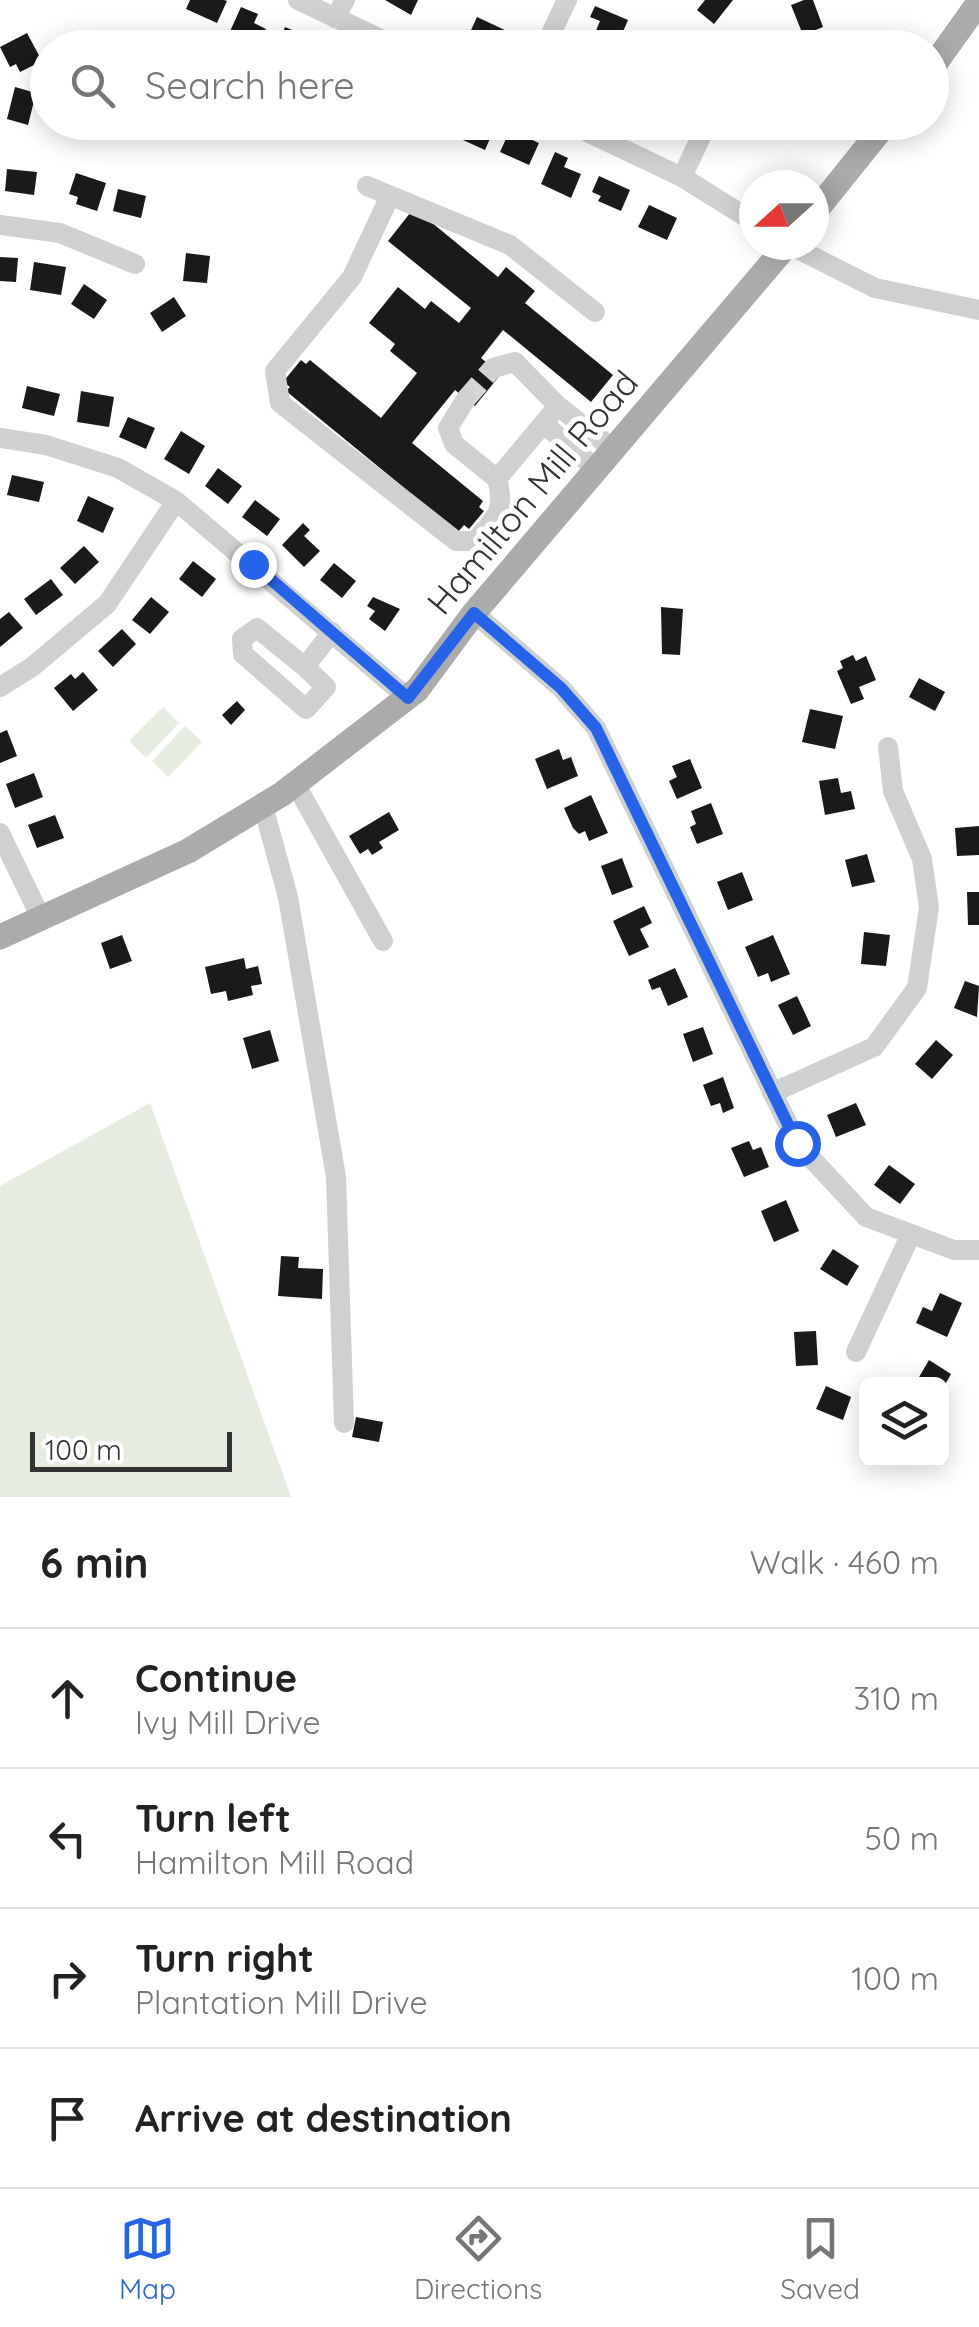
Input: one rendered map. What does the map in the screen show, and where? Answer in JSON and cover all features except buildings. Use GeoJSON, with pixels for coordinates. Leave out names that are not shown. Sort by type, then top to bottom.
{"type":"FeatureCollection","features":[{"type":"Feature","properties":{"kind":"main road"},"geometry":{"type":"LineString","coordinates":[[949,44],[979,2]]}},
{"type":"Feature","properties":{"kind":"main road"},"geometry":{"type":"LineString","coordinates":[[829,194],[873,140]]}},
{"type":"Feature","properties":{"kind":"main road","name":"Hamilton Mill Road"},"geometry":{"type":"LineString","coordinates":[[0,937],[188,850],[296,784],[408,698],[474,613],[776,260]]}},
{"type":"Feature","properties":{"kind":"street"},"geometry":{"type":"LineString","coordinates":[[298,0],[340,9],[372,30]]}},
{"type":"Feature","properties":{"kind":"street"},"geometry":{"type":"LineString","coordinates":[[553,30],[567,0]]}},
{"type":"Feature","properties":{"kind":"street"},"geometry":{"type":"LineString","coordinates":[[604,140],[682,177],[739,213]]}},
{"type":"Feature","properties":{"kind":"street"},"geometry":{"type":"LineString","coordinates":[[682,177],[699,140]]}},
{"type":"Feature","properties":{"kind":"street"},"geometry":{"type":"LineString","coordinates":[[366,186],[510,245],[595,312]]}},
{"type":"Feature","properties":{"kind":"street"},"geometry":{"type":"LineString","coordinates":[[389,198],[352,277],[275,371],[280,403],[456,541],[475,541],[500,514],[504,502],[496,479],[454,444],[448,428],[466,399]]}},
{"type":"Feature","properties":{"kind":"street"},"geometry":{"type":"LineString","coordinates":[[0,224],[60,233],[134,264]]}},
{"type":"Feature","properties":{"kind":"street","name":"Hamilton Mill Road"},"geometry":{"type":"LineString","coordinates":[[819,260],[876,288],[979,310]]}},
{"type":"Feature","properties":{"kind":"street"},"geometry":{"type":"LineString","coordinates":[[493,368],[515,362],[558,406],[613,449]]}},
{"type":"Feature","properties":{"kind":"street"},"geometry":{"type":"LineString","coordinates":[[496,479],[558,406]]}},
{"type":"Feature","properties":{"kind":"street"},"geometry":{"type":"LineString","coordinates":[[544,424],[596,469]]}},
{"type":"Feature","properties":{"kind":"street"},"geometry":{"type":"LineString","coordinates":[[0,438],[46,445],[118,468],[176,501],[408,698]]}},
{"type":"Feature","properties":{"kind":"street"},"geometry":{"type":"LineString","coordinates":[[0,687],[32,667],[106,604],[176,501]]}},
{"type":"Feature","properties":{"kind":"street"},"geometry":{"type":"LineString","coordinates":[[474,613],[561,688],[596,728],[797,1143],[866,1218],[954,1250],[979,1250]]}},
{"type":"Feature","properties":{"kind":"street"},"geometry":{"type":"LineString","coordinates":[[305,667],[332,632]]}},
{"type":"Feature","properties":{"kind":"street"},"geometry":{"type":"LineString","coordinates":[[772,1093],[874,1047],[917,988],[929,907],[922,859],[893,791],[888,747]]}},
{"type":"Feature","properties":{"kind":"street"},"geometry":{"type":"LineString","coordinates":[[296,784],[383,941]]}},
{"type":"Feature","properties":{"kind":"street"},"geometry":{"type":"LineString","coordinates":[[263,806],[288,896],[336,1177],[344,1423]]}},
{"type":"Feature","properties":{"kind":"street"},"geometry":{"type":"LineString","coordinates":[[0,833],[40,918]]}},
{"type":"Feature","properties":{"kind":"street"},"geometry":{"type":"LineString","coordinates":[[856,1352],[910,1236]]}},
{"type":"Feature","properties":{"kind":"shaded area"},"geometry":{"type":"Polygon","coordinates":[[[163,707],[179,723],[146,758],[129,741],[163,707]]]}},
{"type":"Feature","properties":{"kind":"shaded area"},"geometry":{"type":"Polygon","coordinates":[[[185,726],[202,742],[168,777],[152,761],[185,726]]]}},
{"type":"Feature","properties":{"kind":"shaded area"},"geometry":{"type":"Polygon","coordinates":[[[150,1103],[291,1497],[0,1497],[0,1186],[150,1103]]]}},
{"type":"Feature","properties":{"kind":"tunnel"},"geometry":{"type":"LineString","coordinates":[[466,399],[493,368]]}},
{"type":"Feature","properties":{"kind":"route"},"geometry":{"type":"LineString","coordinates":[[253,564],[408,698],[474,613],[561,688],[596,728],[797,1143]]}}]}
